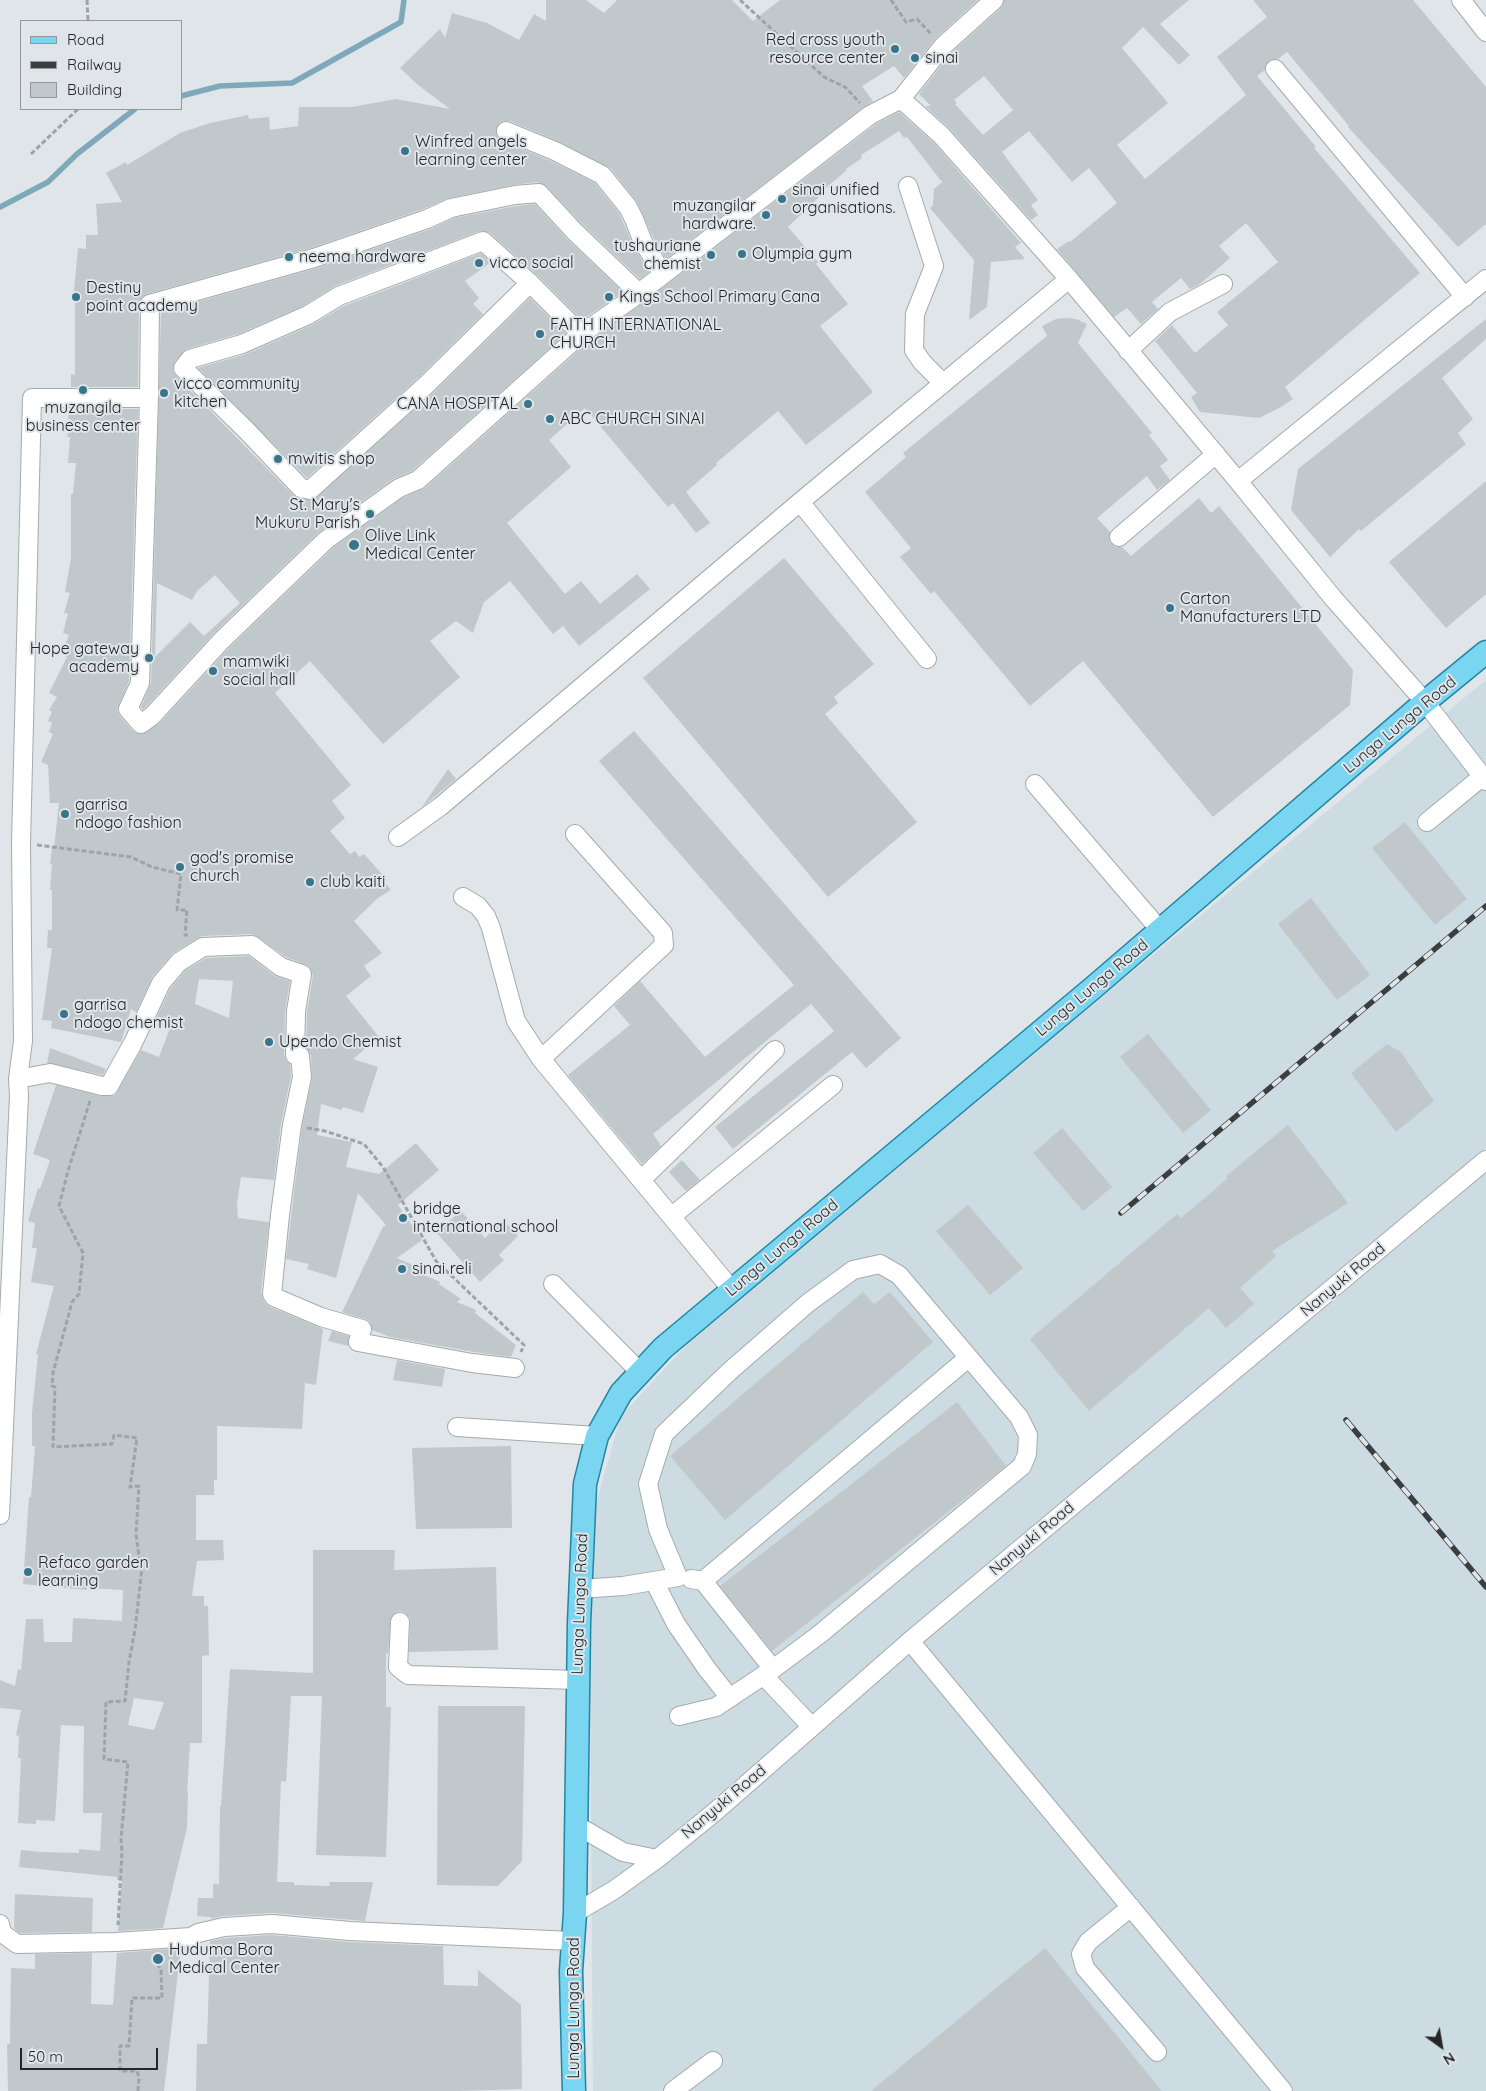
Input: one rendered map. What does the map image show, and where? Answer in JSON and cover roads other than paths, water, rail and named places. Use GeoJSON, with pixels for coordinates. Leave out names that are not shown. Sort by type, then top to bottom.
{"type":"FeatureCollection","features":[{"type":"Feature","properties":{"kind":"main road","name":"Lunga Lunga Road"},"geometry":{"type":"LineString","coordinates":[[574,2091],[572,1941],[575,1913],[580,1589],[585,1484],[598,1436],[621,1393],[663,1348],[1160,930],[1425,702],[1486,652]]}},
{"type":"Feature","properties":{"kind":"street"},"geometry":{"type":"LineString","coordinates":[[639,293],[575,232],[539,193],[515,194],[451,208],[427,220],[314,258],[150,304],[140,683],[128,709],[141,724],[152,716],[222,640],[326,540],[399,488],[418,480],[582,334],[639,293],[870,115],[901,100],[943,46],[994,0]]}},
{"type":"Feature","properties":{"kind":"street"},"geometry":{"type":"LineString","coordinates":[[1461,0],[1486,32]]}},
{"type":"Feature","properties":{"kind":"street"},"geometry":{"type":"LineString","coordinates":[[1275,69],[1465,297]]}},
{"type":"Feature","properties":{"kind":"street"},"geometry":{"type":"LineString","coordinates":[[901,100],[941,135],[1069,279],[1216,454],[1333,598],[1425,702],[1484,779],[1428,822]]}},
{"type":"Feature","properties":{"kind":"street"},"geometry":{"type":"LineString","coordinates":[[506,131],[555,151],[602,175],[628,207],[642,242],[663,274]]}},
{"type":"Feature","properties":{"kind":"street"},"geometry":{"type":"LineString","coordinates":[[908,186],[934,266],[915,314],[914,350],[922,362],[943,383]]}},
{"type":"Feature","properties":{"kind":"street"},"geometry":{"type":"LineString","coordinates":[[530,283],[425,386],[310,490],[301,488],[183,368],[190,359],[242,344],[308,315],[339,296],[483,241],[530,283],[582,334]]}},
{"type":"Feature","properties":{"kind":"street"},"geometry":{"type":"LineString","coordinates":[[398,837],[441,806],[800,502],[1069,279]]}},
{"type":"Feature","properties":{"kind":"street"},"geometry":{"type":"LineString","coordinates":[[1238,481],[1486,279]]}},
{"type":"Feature","properties":{"kind":"street"},"geometry":{"type":"LineString","coordinates":[[1128,350],[1170,312],[1223,284]]}},
{"type":"Feature","properties":{"kind":"street"},"geometry":{"type":"LineString","coordinates":[[0,1514],[19,1106],[18,1079],[22,1042],[21,844],[32,398],[149,398]]}},
{"type":"Feature","properties":{"kind":"street"},"geometry":{"type":"LineString","coordinates":[[1119,537],[1216,454]]}},
{"type":"Feature","properties":{"kind":"street"},"geometry":{"type":"LineString","coordinates":[[800,502],[927,659]]}},
{"type":"Feature","properties":{"kind":"street"},"geometry":{"type":"LineString","coordinates":[[1035,784],[1160,930]]}},
{"type":"Feature","properties":{"kind":"street"},"geometry":{"type":"LineString","coordinates":[[541,1059],[664,945],[662,933],[576,834]]}},
{"type":"Feature","properties":{"kind":"street"},"geometry":{"type":"LineString","coordinates":[[463,897],[478,906],[486,916],[491,928],[516,1021],[541,1059],[732,1290]]}},
{"type":"Feature","properties":{"kind":"street"},"geometry":{"type":"LineString","coordinates":[[18,1079],[50,1073],[102,1086],[109,1086],[133,1043],[161,983],[179,962],[203,948],[252,945],[281,967],[302,974],[296,1011],[295,1055],[300,1056],[302,1077],[292,1125],[272,1294],[274,1297],[321,1318],[362,1329],[358,1342],[472,1363],[515,1368]]}},
{"type":"Feature","properties":{"kind":"street"},"geometry":{"type":"LineString","coordinates":[[642,1179],[776,1050]]}},
{"type":"Feature","properties":{"kind":"street"},"geometry":{"type":"LineString","coordinates":[[672,1216],[833,1085]]}},
{"type":"Feature","properties":{"kind":"street","name":"Nanyuki Road"},"geometry":{"type":"LineString","coordinates":[[575,1913],[614,1890],[657,1859],[716,1811],[910,1641],[1486,1160]]}},
{"type":"Feature","properties":{"kind":"street"},"geometry":{"type":"LineString","coordinates":[[678,1577],[658,1529],[648,1484],[664,1434],[731,1370],[808,1303],[853,1270],[880,1264],[899,1275],[1019,1417],[1028,1435],[1028,1454],[1022,1466],[820,1634],[769,1672],[716,1707],[678,1716]]}},
{"type":"Feature","properties":{"kind":"street"},"geometry":{"type":"LineString","coordinates":[[552,1284],[640,1372]]}},
{"type":"Feature","properties":{"kind":"street"},"geometry":{"type":"LineString","coordinates":[[703,1581],[968,1358]]}},
{"type":"Feature","properties":{"kind":"street"},"geometry":{"type":"LineString","coordinates":[[457,1427],[598,1436]]}},
{"type":"Feature","properties":{"kind":"street"},"geometry":{"type":"LineString","coordinates":[[580,1589],[623,1586],[678,1577],[703,1581],[769,1672],[812,1727]]}},
{"type":"Feature","properties":{"kind":"street"},"geometry":{"type":"LineString","coordinates":[[654,1581],[676,1624],[730,1698]]}},
{"type":"Feature","properties":{"kind":"street"},"geometry":{"type":"LineString","coordinates":[[400,1622],[398,1667],[408,1675],[578,1680]]}},
{"type":"Feature","properties":{"kind":"street"},"geometry":{"type":"LineString","coordinates":[[910,1641],[1283,2091]]}},
{"type":"Feature","properties":{"kind":"street"},"geometry":{"type":"LineString","coordinates":[[576,1825],[623,1852],[657,1859]]}},
{"type":"Feature","properties":{"kind":"street"},"geometry":{"type":"LineString","coordinates":[[1131,1906],[1088,1942],[1081,1954],[1085,1968],[1157,2052]]}},
{"type":"Feature","properties":{"kind":"street"},"geometry":{"type":"LineString","coordinates":[[0,1924],[2,1932],[17,1944],[191,1938],[198,1933],[224,1927],[272,1924],[350,1931],[572,1941]]}},
{"type":"Feature","properties":{"kind":"street"},"geometry":{"type":"LineString","coordinates":[[673,2091],[714,2061]]}},
{"type":"Feature","properties":{"kind":"waterway"},"geometry":{"type":"LineString","coordinates":[[182,96],[220,86],[292,83],[401,22],[404,0]]}},
{"type":"Feature","properties":{"kind":"waterway"},"geometry":{"type":"LineString","coordinates":[[0,207],[48,182],[77,154],[134,110]]}},
{"type":"Feature","properties":{"kind":"railway"},"geometry":{"type":"LineString","coordinates":[[1121,1213],[1486,906]]}},
{"type":"Feature","properties":{"kind":"railway"},"geometry":{"type":"LineString","coordinates":[[1346,1420],[1486,1587]]}},
{"type":"Feature","properties":{"kind":"place","name":"Red cross youth resource center"},"geometry":{"type":"Point","coordinates":[895,49]}},
{"type":"Feature","properties":{"kind":"place","name":"sinai"},"geometry":{"type":"Point","coordinates":[915,58]}},
{"type":"Feature","properties":{"kind":"place","name":"Winfred angels learning center"},"geometry":{"type":"Point","coordinates":[405,151]}},
{"type":"Feature","properties":{"kind":"place","name":"sinai unified organisations."},"geometry":{"type":"Point","coordinates":[782,199]}},
{"type":"Feature","properties":{"kind":"place","name":"muzangilar hardware."},"geometry":{"type":"Point","coordinates":[766,215]}},
{"type":"Feature","properties":{"kind":"place","name":"Olympia gym"},"geometry":{"type":"Point","coordinates":[742,254]}},
{"type":"Feature","properties":{"kind":"place","name":"tushauriane chemist"},"geometry":{"type":"Point","coordinates":[711,255]}},
{"type":"Feature","properties":{"kind":"place","name":"neema hardware"},"geometry":{"type":"Point","coordinates":[289,257]}},
{"type":"Feature","properties":{"kind":"place","name":"vicco social"},"geometry":{"type":"Point","coordinates":[479,263]}},
{"type":"Feature","properties":{"kind":"place","name":"Destiny point academy"},"geometry":{"type":"Point","coordinates":[76,297]}},
{"type":"Feature","properties":{"kind":"place","name":"Kings School Primary Cana"},"geometry":{"type":"Point","coordinates":[609,297]}},
{"type":"Feature","properties":{"kind":"place","name":"FAITH INTERNATIONAL CHURCH"},"geometry":{"type":"Point","coordinates":[540,334]}},
{"type":"Feature","properties":{"kind":"place","name":"muzangila business center"},"geometry":{"type":"Point","coordinates":[83,390]}},
{"type":"Feature","properties":{"kind":"place","name":"vicco community kitchen"},"geometry":{"type":"Point","coordinates":[164,393]}},
{"type":"Feature","properties":{"kind":"place","name":"CANA HOSPITAL"},"geometry":{"type":"Point","coordinates":[528,404]}},
{"type":"Feature","properties":{"kind":"place","name":"ABC CHURCH SINAI"},"geometry":{"type":"Point","coordinates":[550,419]}},
{"type":"Feature","properties":{"kind":"place","name":"mwitis shop"},"geometry":{"type":"Point","coordinates":[278,459]}},
{"type":"Feature","properties":{"kind":"place","name":"St. Mary's Mukuru Parish"},"geometry":{"type":"Point","coordinates":[370,514]}},
{"type":"Feature","properties":{"kind":"place","name":"Olive Link Medical Center"},"geometry":{"type":"Point","coordinates":[354,545]}},
{"type":"Feature","properties":{"kind":"place","name":"Carton Manufacturers LTD"},"geometry":{"type":"Point","coordinates":[1170,608]}},
{"type":"Feature","properties":{"kind":"place","name":"Hope gateway academy"},"geometry":{"type":"Point","coordinates":[149,658]}},
{"type":"Feature","properties":{"kind":"place","name":"mamwiki social hall"},"geometry":{"type":"Point","coordinates":[213,671]}},
{"type":"Feature","properties":{"kind":"place","name":"garrisa ndogo fashion"},"geometry":{"type":"Point","coordinates":[65,814]}},
{"type":"Feature","properties":{"kind":"place","name":"god's promise church"},"geometry":{"type":"Point","coordinates":[180,867]}},
{"type":"Feature","properties":{"kind":"place","name":"club kaiti"},"geometry":{"type":"Point","coordinates":[310,882]}},
{"type":"Feature","properties":{"kind":"place","name":"garrisa ndogo chemist"},"geometry":{"type":"Point","coordinates":[64,1014]}},
{"type":"Feature","properties":{"kind":"place","name":"Upendo Chemist"},"geometry":{"type":"Point","coordinates":[269,1042]}},
{"type":"Feature","properties":{"kind":"place","name":"bridge international school"},"geometry":{"type":"Point","coordinates":[403,1218]}},
{"type":"Feature","properties":{"kind":"place","name":"sinai reli"},"geometry":{"type":"Point","coordinates":[402,1269]}},
{"type":"Feature","properties":{"kind":"place","name":"Refaco garden learning"},"geometry":{"type":"Point","coordinates":[28,1572]}},
{"type":"Feature","properties":{"kind":"place","name":"Huduma Bora Medical Center"},"geometry":{"type":"Point","coordinates":[158,1959]}}]}
